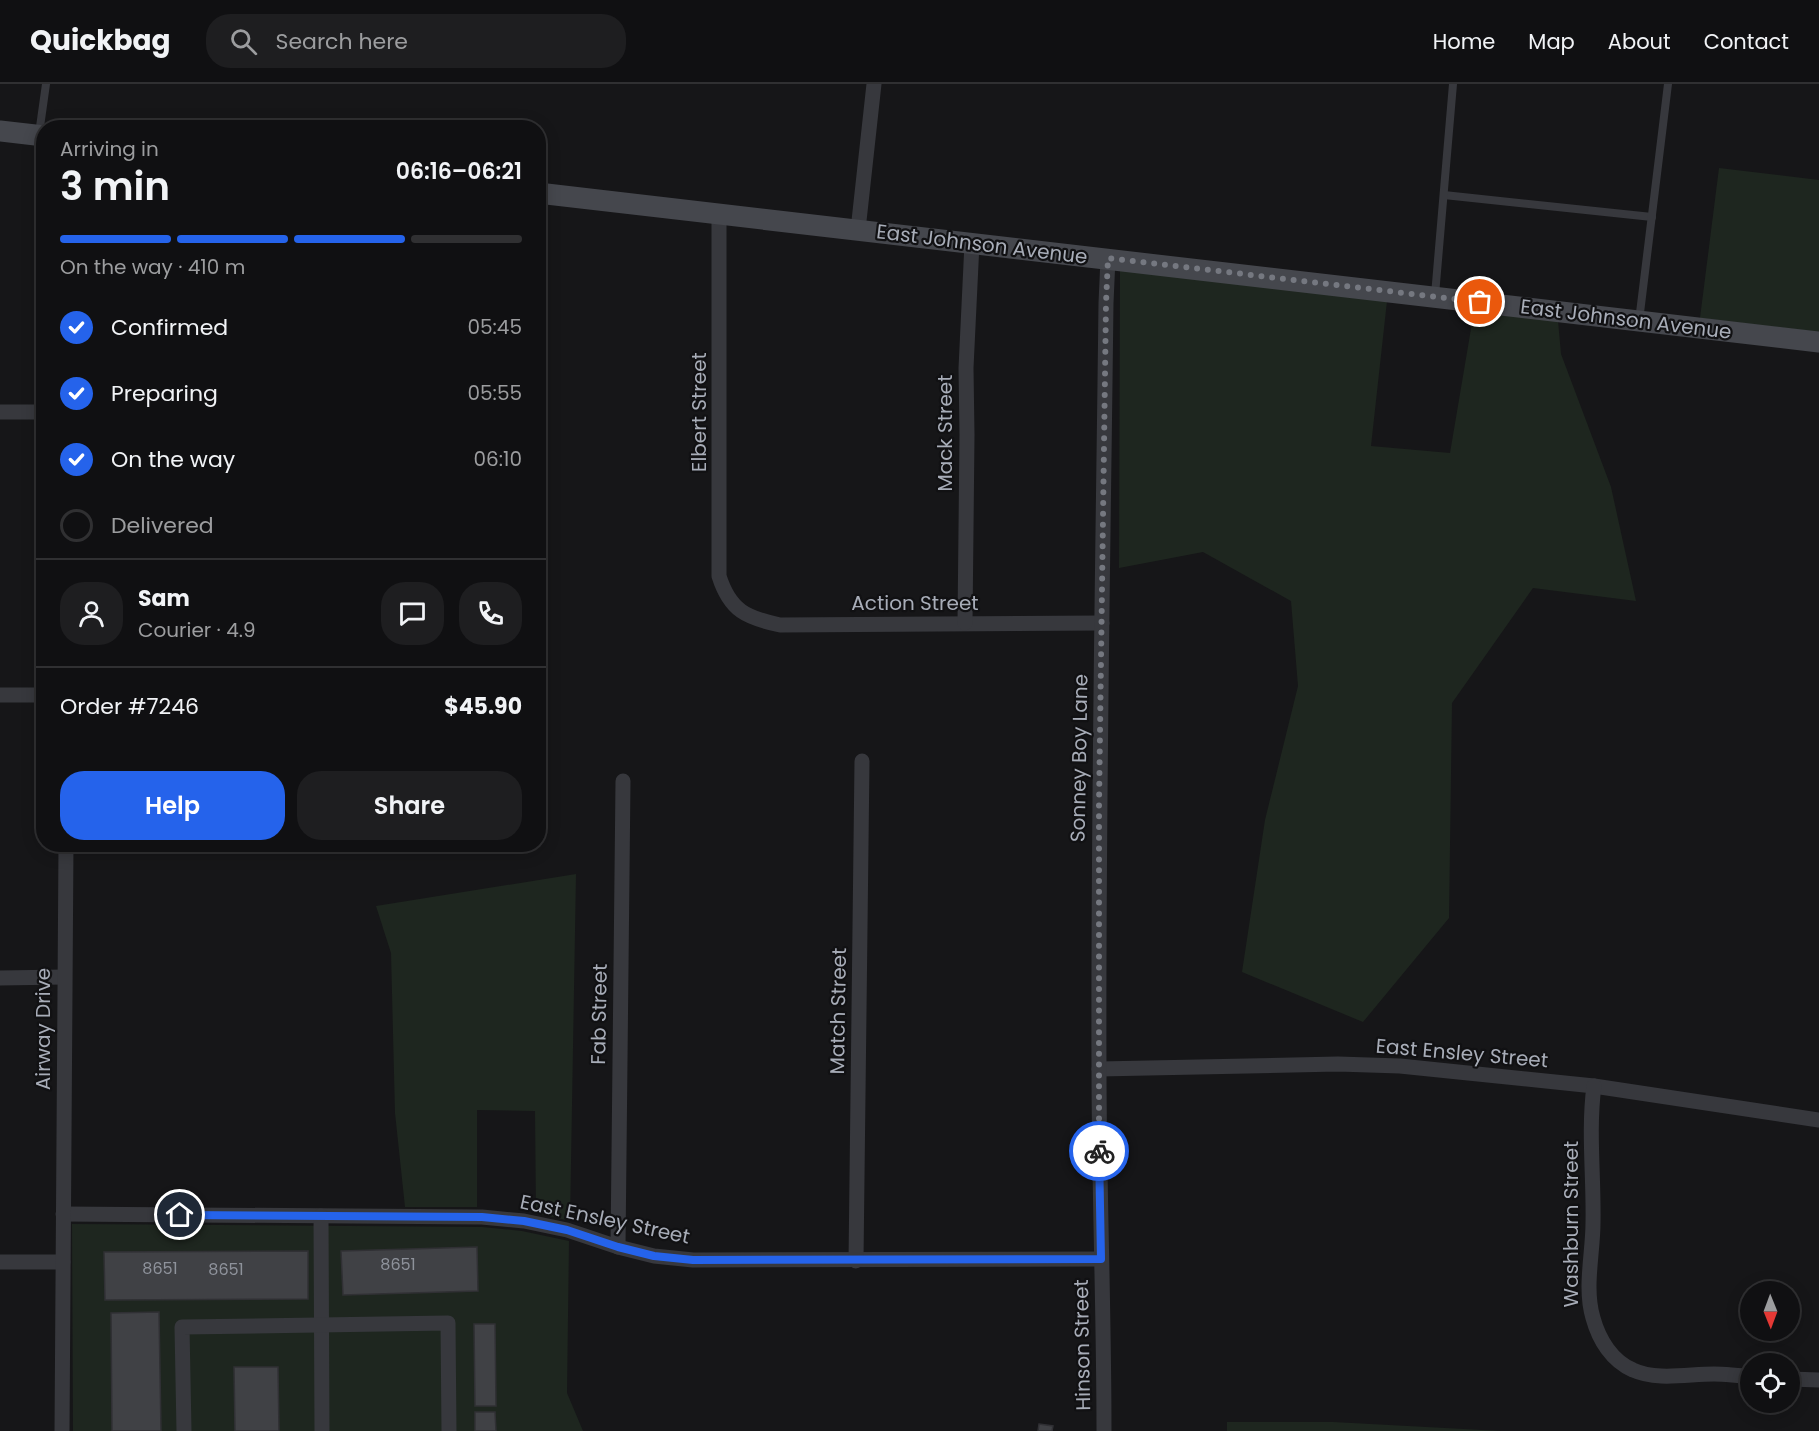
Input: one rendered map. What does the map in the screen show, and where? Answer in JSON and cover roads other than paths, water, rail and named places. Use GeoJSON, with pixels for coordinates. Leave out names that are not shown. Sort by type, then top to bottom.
{"type":"FeatureCollection","features":[{"type":"Feature","properties":{"kind":"main road"},"geometry":{"type":"LineString","coordinates":[[0,131],[36,135]]}},
{"type":"Feature","properties":{"kind":"main road","name":"East Johnson Avenue"},"geometry":{"type":"LineString","coordinates":[[546,194],[1819,342]]}},
{"type":"Feature","properties":{"kind":"street"},"geometry":{"type":"LineString","coordinates":[[858,230],[874,84]]}},
{"type":"Feature","properties":{"kind":"street","name":"Elbert Street"},"geometry":{"type":"LineString","coordinates":[[720,213],[719,576],[725,594],[734,606]]}},
{"type":"Feature","properties":{"kind":"street","name":"Mack Street"},"geometry":{"type":"LineString","coordinates":[[965,623],[966,368],[972,243]]}},
{"type":"Feature","properties":{"kind":"street","name":"Sonney Boy Lane"},"geometry":{"type":"LineString","coordinates":[[1101,1259],[1099,804],[1108,258]]}},
{"type":"Feature","properties":{"kind":"street"},"geometry":{"type":"LineString","coordinates":[[0,412],[36,412]]}},
{"type":"Feature","properties":{"kind":"street","name":"Action Street"},"geometry":{"type":"LineString","coordinates":[[734,606],[757,620],[780,624],[1102,623]]}},
{"type":"Feature","properties":{"kind":"street"},"geometry":{"type":"LineString","coordinates":[[0,695],[36,695]]}},
{"type":"Feature","properties":{"kind":"street","name":"Match Street"},"geometry":{"type":"LineString","coordinates":[[856,1261],[862,761]]}},
{"type":"Feature","properties":{"kind":"street","name":"Fab Street"},"geometry":{"type":"LineString","coordinates":[[618,1247],[623,781]]}},
{"type":"Feature","properties":{"kind":"street","name":"Airway Drive"},"geometry":{"type":"LineString","coordinates":[[63,1262],[66,852]]}},
{"type":"Feature","properties":{"kind":"street"},"geometry":{"type":"LineString","coordinates":[[0,978],[64,977]]}},
{"type":"Feature","properties":{"kind":"street","name":"East Ensley Street"},"geometry":{"type":"LineString","coordinates":[[1099,1069],[1338,1064],[1400,1066],[1594,1086],[1819,1120]]}},
{"type":"Feature","properties":{"kind":"street","name":"Washburn Street"},"geometry":{"type":"LineString","coordinates":[[1594,1086],[1591,1106],[1593,1224],[1589,1297],[1592,1316],[1599,1336],[1611,1354],[1623,1365],[1650,1376],[1740,1375]]}},
{"type":"Feature","properties":{"kind":"street","name":"East Ensley Street"},"geometry":{"type":"LineString","coordinates":[[63,1214],[482,1217],[524,1221],[567,1230],[654,1256],[693,1260],[1101,1259]]}},
{"type":"Feature","properties":{"kind":"street"},"geometry":{"type":"LineString","coordinates":[[321,1216],[322,1431]]}},
{"type":"Feature","properties":{"kind":"street","name":"Hinson Street"},"geometry":{"type":"LineString","coordinates":[[1101,1259],[1104,1303],[1104,1431]]}},
{"type":"Feature","properties":{"kind":"street"},"geometry":{"type":"LineString","coordinates":[[0,1262],[63,1262],[62,1431]]}},
{"type":"Feature","properties":{"kind":"street"},"geometry":{"type":"LineString","coordinates":[[184,1431],[182,1327],[448,1323],[450,1431]]}},
{"type":"Feature","properties":{"kind":"street"},"geometry":{"type":"LineString","coordinates":[[1800,1379],[1819,1380]]}},
{"type":"Feature","properties":{"kind":"lane"},"geometry":{"type":"LineString","coordinates":[[37,84],[44,93]]}},
{"type":"Feature","properties":{"kind":"lane"},"geometry":{"type":"LineString","coordinates":[[42,120],[46,84]]}},
{"type":"Feature","properties":{"kind":"lane"},"geometry":{"type":"LineString","coordinates":[[1435,297],[1453,84]]}},
{"type":"Feature","properties":{"kind":"lane"},"geometry":{"type":"LineString","coordinates":[[1639,321],[1668,84]]}},
{"type":"Feature","properties":{"kind":"lane"},"geometry":{"type":"LineString","coordinates":[[1444,195],[1652,217]]}}]}
